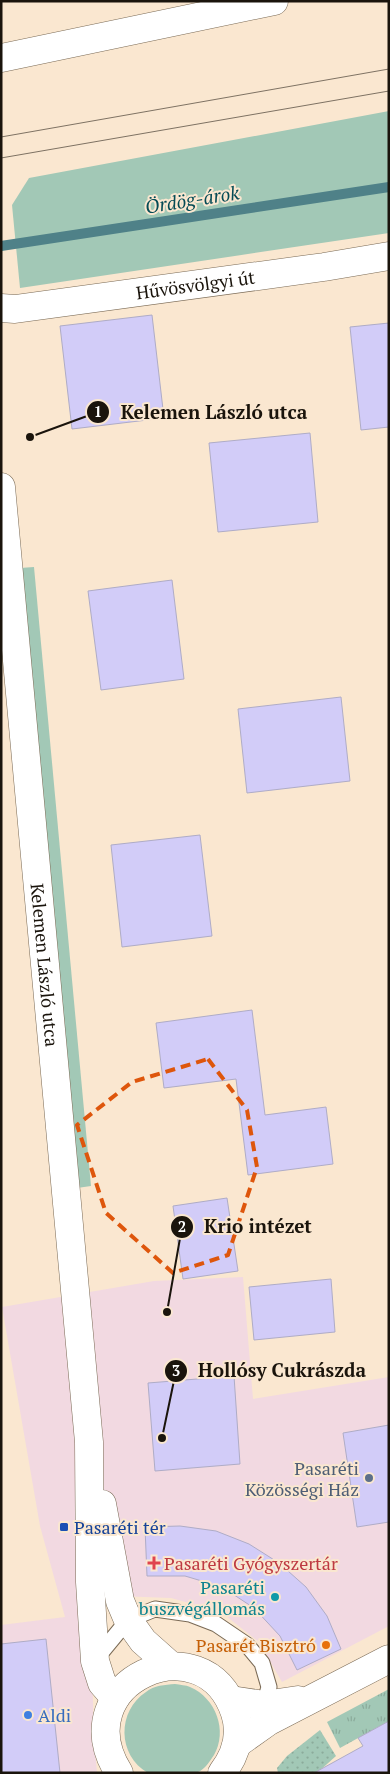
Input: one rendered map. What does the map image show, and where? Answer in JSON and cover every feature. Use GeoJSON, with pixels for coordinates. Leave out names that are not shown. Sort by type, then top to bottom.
{"type":"FeatureCollection","features":[{"type":"Feature","properties":{"kind":"street"},"geometry":{"type":"LineString","coordinates":[[1,58],[246,4],[274,1]]}},
{"type":"Feature","properties":{"kind":"street","name":"Hűvösvölgyi út"},"geometry":{"type":"LineString","coordinates":[[1,308],[15,310],[324,267],[389,256]]}},
{"type":"Feature","properties":{"kind":"street","name":"Kelemen László utca"},"geometry":{"type":"LineString","coordinates":[[1,487],[89,1442],[90,1582],[94,1662],[102,1683],[115,1698]]}},
{"type":"Feature","properties":{"kind":"street","name":"Kelemen László utca"},"geometry":{"type":"LineString","coordinates":[[89,1442],[118,1580],[120,1601],[128,1620],[143,1641],[170,1665]]}},
{"type":"Feature","properties":{"kind":"street"},"geometry":{"type":"LineString","coordinates":[[232,1762],[269,1721],[389,1659]]}},
{"type":"Feature","properties":{"kind":"street"},"geometry":{"type":"LineString","coordinates":[[119,1773],[110,1758],[105,1740],[105,1722],[115,1698],[135,1678],[151,1670],[170,1665],[188,1667],[205,1674],[220,1686],[231,1700],[238,1721],[232,1762]]}},
{"type":"Feature","properties":{"kind":"street"},"geometry":{"type":"LineString","coordinates":[[231,1700],[264,1705],[314,1697]]}},
{"type":"Feature","properties":{"kind":"street"},"geometry":{"type":"LineString","coordinates":[[93,1773],[105,1740]]}},
{"type":"Feature","properties":{"kind":"lane"},"geometry":{"type":"LineString","coordinates":[[94,1662],[128,1620],[155,1609],[190,1614],[216,1624],[247,1645],[262,1662],[269,1687],[264,1705],[232,1762]]}},
{"type":"Feature","properties":{"kind":"highlighted area"},"geometry":{"type":"Polygon","coordinates":[[[208,1059],[247,1110],[257,1167],[228,1255],[173,1273],[106,1213],[77,1125],[132,1082],[208,1059]]]}},
{"type":"Feature","properties":{"kind":"shaded area"},"geometry":{"type":"Polygon","coordinates":[[[243,1277],[253,1399],[389,1377],[389,1626],[282,1682],[259,1642],[221,1612],[171,1598],[90,1595],[94,1738],[97,1773],[1,1773],[1,1625],[65,1617],[40,1526],[2,1307],[154,1281],[243,1277]]]}},
{"type":"Feature","properties":{"kind":"green space"},"geometry":{"type":"Polygon","coordinates":[[[389,111],[389,233],[20,288],[12,205],[29,178],[389,111]]]}},
{"type":"Feature","properties":{"kind":"green space"},"geometry":{"type":"Polygon","coordinates":[[[34,567],[91,1186],[77,1188],[20,568],[34,567]]]}},
{"type":"Feature","properties":{"kind":"green space"},"geometry":{"type":"Polygon","coordinates":[[[175,1684],[188,1686],[199,1692],[213,1707],[219,1726],[218,1746],[209,1762],[198,1772],[148,1773],[138,1765],[126,1744],[124,1733],[126,1721],[136,1700],[146,1692],[156,1687],[175,1684]]]}},
{"type":"Feature","properties":{"kind":"green space"},"geometry":{"type":"Polygon","coordinates":[[[389,1689],[389,1721],[340,1748],[327,1722],[389,1689]]]}},
{"type":"Feature","properties":{"kind":"green space"},"geometry":{"type":"Polygon","coordinates":[[[320,1730],[336,1756],[317,1773],[278,1773],[277,1768],[287,1756],[320,1730]]]}},
{"type":"Feature","properties":{"kind":"building"},"geometry":{"type":"Polygon","coordinates":[[[152,315],[164,418],[72,429],[60,326],[152,315]]]}},
{"type":"Feature","properties":{"kind":"building"},"geometry":{"type":"Polygon","coordinates":[[[389,323],[389,427],[361,430],[350,327],[389,323]]]}},
{"type":"Feature","properties":{"kind":"building"},"geometry":{"type":"Polygon","coordinates":[[[310,433],[318,522],[218,532],[209,443],[310,433]]]}},
{"type":"Feature","properties":{"kind":"building"},"geometry":{"type":"Polygon","coordinates":[[[172,580],[184,679],[101,690],[88,591],[172,580]]]}},
{"type":"Feature","properties":{"kind":"building"},"geometry":{"type":"Polygon","coordinates":[[[341,697],[350,781],[247,793],[238,709],[341,697]]]}},
{"type":"Feature","properties":{"kind":"building"},"geometry":{"type":"Polygon","coordinates":[[[200,835],[212,936],[122,947],[111,845],[200,835]]]}},
{"type":"Feature","properties":{"kind":"building"},"geometry":{"type":"Polygon","coordinates":[[[252,1010],[265,1115],[326,1107],[333,1164],[248,1175],[236,1079],[164,1088],[156,1023],[252,1010]]]}},
{"type":"Feature","properties":{"kind":"building"},"geometry":{"type":"Polygon","coordinates":[[[227,1198],[238,1271],[183,1279],[173,1206],[227,1198]]]}},
{"type":"Feature","properties":{"kind":"building"},"geometry":{"type":"Polygon","coordinates":[[[331,1279],[335,1332],[254,1340],[249,1287],[331,1279]]]}},
{"type":"Feature","properties":{"kind":"building"},"geometry":{"type":"Polygon","coordinates":[[[234,1376],[240,1464],[155,1471],[148,1383],[234,1376]]]}},
{"type":"Feature","properties":{"kind":"building","name":"Pasaréti Közösségi Ház"},"geometry":{"type":"Polygon","coordinates":[[[389,1425],[389,1522],[357,1527],[343,1433],[389,1425]]]}},
{"type":"Feature","properties":{"kind":"building","name":"Pasaréti buszvégállomás"},"geometry":{"type":"Polygon","coordinates":[[[180,1526],[216,1531],[249,1544],[279,1563],[306,1587],[327,1616],[341,1649],[297,1670],[280,1636],[254,1608],[222,1587],[185,1576],[147,1576],[145,1527],[180,1526]]]}},
{"type":"Feature","properties":{"kind":"building","name":"Aldi"},"geometry":{"type":"Polygon","coordinates":[[[46,1639],[60,1773],[1,1773],[1,1644],[46,1639]]]}},
{"type":"Feature","properties":{"kind":"building"},"geometry":{"type":"Polygon","coordinates":[[[389,1721],[389,1773],[314,1773],[363,1746],[358,1738],[389,1721]]]}},
{"type":"Feature","properties":{"kind":"waterway","name":"Ördög-árok"},"geometry":{"type":"LineString","coordinates":[[1,246],[389,187]]}},
{"type":"Feature","properties":{"kind":"tram line"},"geometry":{"type":"LineString","coordinates":[[1,137],[389,69]]}},
{"type":"Feature","properties":{"kind":"tram line"},"geometry":{"type":"LineString","coordinates":[[1,158],[389,91]]}},
{"type":"Feature","properties":{"kind":"place","name":"Kelemen László utca"},"geometry":{"type":"Point","coordinates":[30,437]}},
{"type":"Feature","properties":{"kind":"place","name":"Krio intézet"},"geometry":{"type":"Point","coordinates":[167,1312]}},
{"type":"Feature","properties":{"kind":"place","name":"Hollósy Cukrászda"},"geometry":{"type":"Point","coordinates":[162,1438]}},
{"type":"Feature","properties":{"kind":"place","name":"Pasaréti Közösségi Ház"},"geometry":{"type":"Point","coordinates":[369,1478]}},
{"type":"Feature","properties":{"kind":"place","name":"Pasaréti tér"},"geometry":{"type":"Point","coordinates":[64,1527]}},
{"type":"Feature","properties":{"kind":"place","name":"Pasaréti Gyógyszertár"},"geometry":{"type":"Point","coordinates":[154,1563]}},
{"type":"Feature","properties":{"kind":"place","name":"Pasaréti buszvégállomás"},"geometry":{"type":"Point","coordinates":[275,1597]}},
{"type":"Feature","properties":{"kind":"place","name":"Pasarét Bisztró"},"geometry":{"type":"Point","coordinates":[326,1645]}},
{"type":"Feature","properties":{"kind":"place","name":"Aldi"},"geometry":{"type":"Point","coordinates":[28,1715]}}]}
